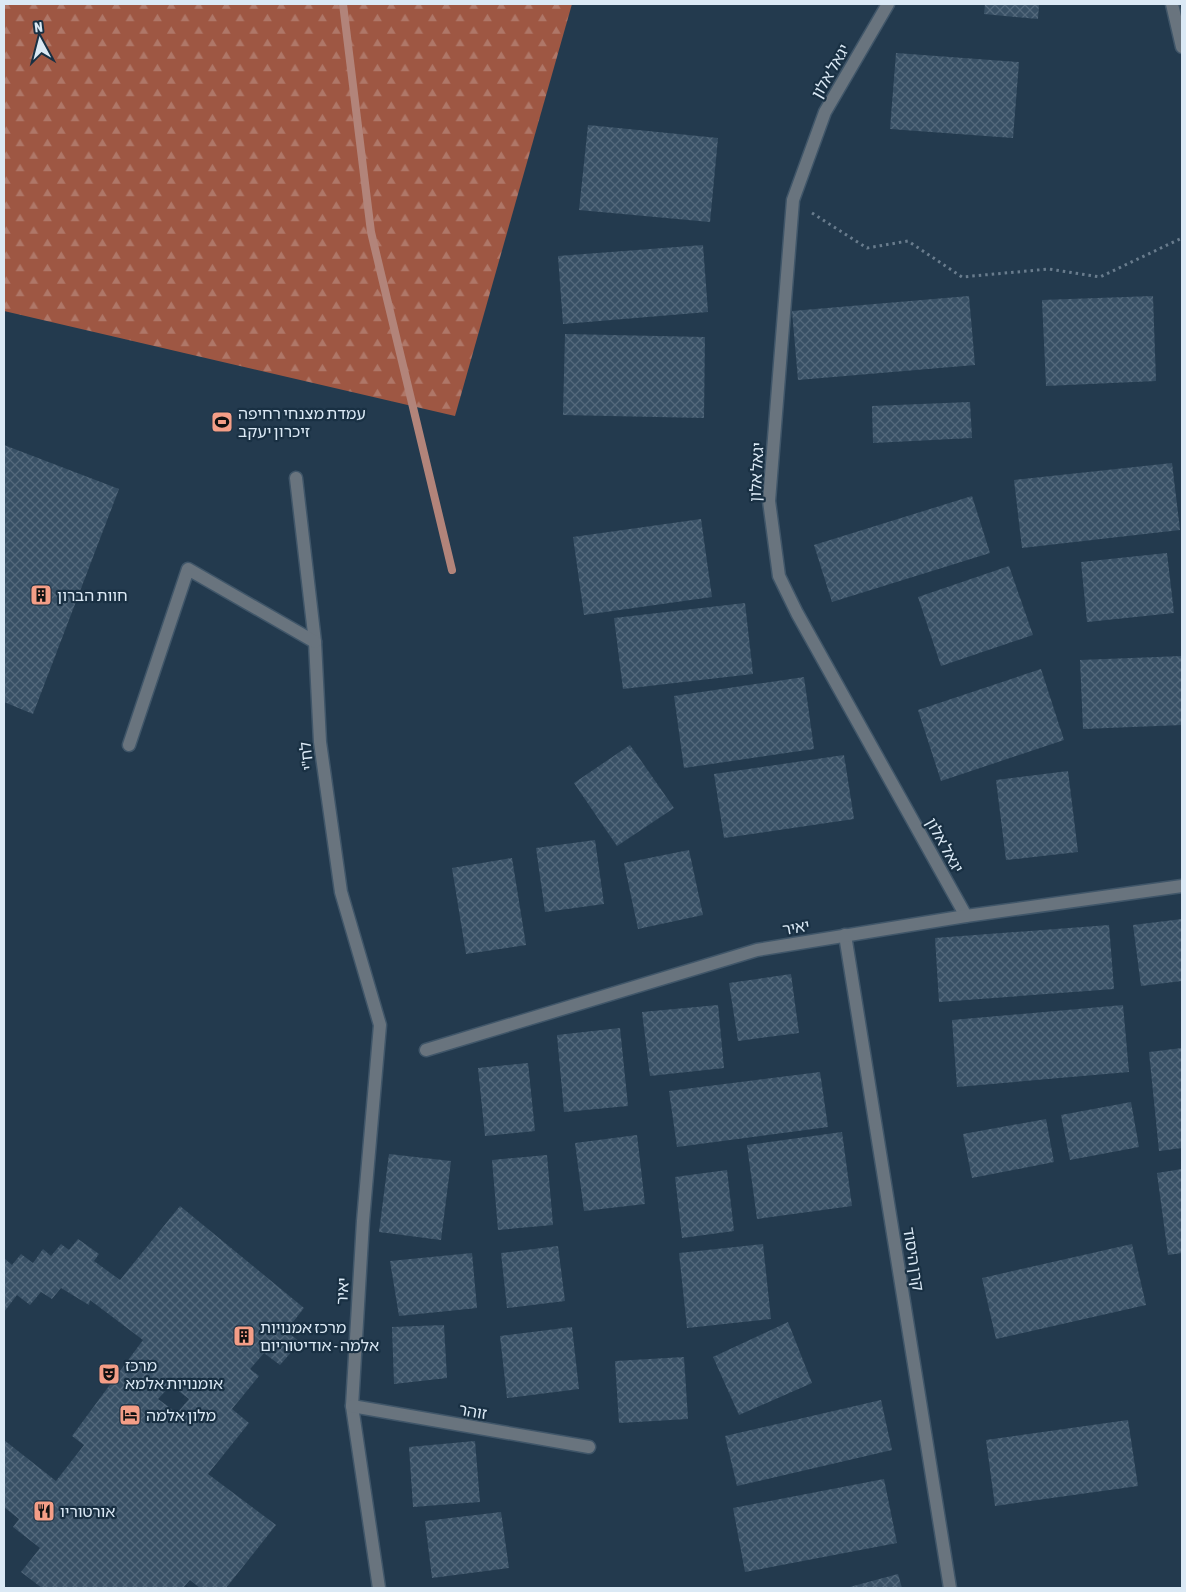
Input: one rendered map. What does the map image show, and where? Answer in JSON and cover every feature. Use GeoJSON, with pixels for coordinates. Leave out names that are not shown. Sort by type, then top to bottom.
{"type":"FeatureCollection","features":[{"type":"Feature","properties":{"kind":"street","name":"יגאל אלון"},"geometry":{"type":"LineString","coordinates":[[888,4],[825,112],[793,200],[769,501],[779,576],[797,613],[966,916]]}},
{"type":"Feature","properties":{"kind":"street"},"geometry":{"type":"LineString","coordinates":[[1172,4],[1182,47]]}},
{"type":"Feature","properties":{"kind":"street","name":"לח\"י"},"geometry":{"type":"LineString","coordinates":[[296,478],[315,642],[320,742],[341,892],[380,1025]]}},
{"type":"Feature","properties":{"kind":"street"},"geometry":{"type":"LineString","coordinates":[[129,745],[188,569],[315,642]]}},
{"type":"Feature","properties":{"kind":"street","name":"יאיר"},"geometry":{"type":"LineString","coordinates":[[426,1050],[757,950],[966,916],[1182,886]]}},
{"type":"Feature","properties":{"kind":"street","name":"קרן היסוד"},"geometry":{"type":"LineString","coordinates":[[845,935],[950,1588]]}},
{"type":"Feature","properties":{"kind":"street","name":"יאיר"},"geometry":{"type":"LineString","coordinates":[[379,1588],[352,1406],[363,1221],[380,1025]]}},
{"type":"Feature","properties":{"kind":"street","name":"זוהר"},"geometry":{"type":"LineString","coordinates":[[352,1406],[589,1447]]}},
{"type":"Feature","properties":{"kind":"path"},"geometry":{"type":"LineString","coordinates":[[793,200],[867,248],[908,242],[962,277],[1049,269],[1100,277],[1182,238]]}},
{"type":"Feature","properties":{"kind":"green space"},"geometry":{"type":"Polygon","coordinates":[[[4,4],[572,4],[455,416],[4,311],[4,4]]]}},
{"type":"Feature","properties":{"kind":"building"},"geometry":{"type":"Polygon","coordinates":[[[985,4],[1039,4],[1038,19],[984,14],[985,4]]]}},
{"type":"Feature","properties":{"kind":"building"},"geometry":{"type":"Polygon","coordinates":[[[896,53],[1019,62],[1013,138],[890,129],[896,53]]]}},
{"type":"Feature","properties":{"kind":"building"},"geometry":{"type":"Polygon","coordinates":[[[588,125],[718,138],[710,222],[579,210],[588,125]]]}},
{"type":"Feature","properties":{"kind":"building"},"geometry":{"type":"Polygon","coordinates":[[[703,245],[708,312],[563,324],[558,256],[703,245]]]}},
{"type":"Feature","properties":{"kind":"building"},"geometry":{"type":"Polygon","coordinates":[[[969,296],[975,365],[798,380],[792,311],[969,296]]]}},
{"type":"Feature","properties":{"kind":"building"},"geometry":{"type":"Polygon","coordinates":[[[1153,296],[1156,381],[1046,386],[1042,300],[1153,296]]]}},
{"type":"Feature","properties":{"kind":"building"},"geometry":{"type":"Polygon","coordinates":[[[565,334],[705,337],[704,418],[563,415],[565,334]]]}},
{"type":"Feature","properties":{"kind":"building"},"geometry":{"type":"Polygon","coordinates":[[[970,402],[972,438],[873,443],[872,406],[970,402]]]}},
{"type":"Feature","properties":{"kind":"building","name":"חוות הברון"},"geometry":{"type":"Polygon","coordinates":[[[4,445],[119,489],[33,714],[4,702],[4,445]]]}},
{"type":"Feature","properties":{"kind":"building"},"geometry":{"type":"Polygon","coordinates":[[[1172,463],[1180,530],[1022,548],[1014,480],[1172,463]]]}},
{"type":"Feature","properties":{"kind":"building"},"geometry":{"type":"Polygon","coordinates":[[[972,496],[990,553],[832,602],[814,545],[972,496]]]}},
{"type":"Feature","properties":{"kind":"building"},"geometry":{"type":"Polygon","coordinates":[[[701,519],[712,597],[584,615],[573,537],[701,519]]]}},
{"type":"Feature","properties":{"kind":"building"},"geometry":{"type":"Polygon","coordinates":[[[1167,553],[1174,613],[1087,622],[1081,562],[1167,553]]]}},
{"type":"Feature","properties":{"kind":"building"},"geometry":{"type":"Polygon","coordinates":[[[1009,566],[1033,635],[941,666],[918,597],[1009,566]]]}},
{"type":"Feature","properties":{"kind":"building"},"geometry":{"type":"Polygon","coordinates":[[[745,603],[753,674],[623,689],[614,618],[745,603]]]}},
{"type":"Feature","properties":{"kind":"building"},"geometry":{"type":"Polygon","coordinates":[[[1182,656],[1182,725],[1083,729],[1080,660],[1182,656]]]}},
{"type":"Feature","properties":{"kind":"building"},"geometry":{"type":"Polygon","coordinates":[[[1041,669],[1064,740],[941,781],[918,710],[1041,669]]]}},
{"type":"Feature","properties":{"kind":"building"},"geometry":{"type":"Polygon","coordinates":[[[804,677],[814,749],[684,768],[674,696],[804,677]]]}},
{"type":"Feature","properties":{"kind":"building"},"geometry":{"type":"Polygon","coordinates":[[[630,745],[674,808],[617,846],[574,783],[630,745]]]}},
{"type":"Feature","properties":{"kind":"building"},"geometry":{"type":"Polygon","coordinates":[[[844,755],[854,819],[724,838],[714,774],[844,755]]]}},
{"type":"Feature","properties":{"kind":"building"},"geometry":{"type":"Polygon","coordinates":[[[1068,771],[1078,852],[1006,860],[996,780],[1068,771]]]}},
{"type":"Feature","properties":{"kind":"building"},"geometry":{"type":"Polygon","coordinates":[[[595,840],[604,904],[545,912],[536,848],[595,840]]]}},
{"type":"Feature","properties":{"kind":"building"},"geometry":{"type":"Polygon","coordinates":[[[689,850],[703,915],[638,929],[624,863],[689,850]]]}},
{"type":"Feature","properties":{"kind":"building"},"geometry":{"type":"Polygon","coordinates":[[[512,858],[526,945],[466,954],[452,868],[512,858]]]}},
{"type":"Feature","properties":{"kind":"building"},"geometry":{"type":"Polygon","coordinates":[[[1182,919],[1182,981],[1141,986],[1133,925],[1182,919]]]}},
{"type":"Feature","properties":{"kind":"building"},"geometry":{"type":"Polygon","coordinates":[[[1109,925],[1114,989],[939,1002],[935,938],[1109,925]]]}},
{"type":"Feature","properties":{"kind":"building"},"geometry":{"type":"Polygon","coordinates":[[[791,974],[799,1033],[738,1041],[729,983],[791,974]]]}},
{"type":"Feature","properties":{"kind":"building"},"geometry":{"type":"Polygon","coordinates":[[[718,1005],[724,1068],[650,1076],[642,1012],[718,1005]]]}},
{"type":"Feature","properties":{"kind":"building"},"geometry":{"type":"Polygon","coordinates":[[[1123,1005],[1129,1072],[957,1087],[952,1020],[1123,1005]]]}},
{"type":"Feature","properties":{"kind":"building"},"geometry":{"type":"Polygon","coordinates":[[[620,1028],[628,1106],[564,1112],[557,1035],[620,1028]]]}},
{"type":"Feature","properties":{"kind":"building"},"geometry":{"type":"Polygon","coordinates":[[[1182,1048],[1182,1148],[1159,1151],[1149,1052],[1182,1048]]]}},
{"type":"Feature","properties":{"kind":"building"},"geometry":{"type":"Polygon","coordinates":[[[528,1063],[535,1131],[485,1136],[478,1068],[528,1063]]]}},
{"type":"Feature","properties":{"kind":"building"},"geometry":{"type":"Polygon","coordinates":[[[820,1072],[828,1127],[677,1147],[669,1091],[820,1072]]]}},
{"type":"Feature","properties":{"kind":"building"},"geometry":{"type":"Polygon","coordinates":[[[1131,1102],[1139,1147],[1070,1160],[1061,1115],[1131,1102]]]}},
{"type":"Feature","properties":{"kind":"building"},"geometry":{"type":"Polygon","coordinates":[[[1046,1119],[1054,1162],[972,1178],[963,1134],[1046,1119]]]}},
{"type":"Feature","properties":{"kind":"building"},"geometry":{"type":"Polygon","coordinates":[[[842,1132],[852,1206],[757,1219],[747,1145],[842,1132]]]}},
{"type":"Feature","properties":{"kind":"building"},"geometry":{"type":"Polygon","coordinates":[[[637,1135],[645,1204],[584,1211],[575,1143],[637,1135]]]}},
{"type":"Feature","properties":{"kind":"building"},"geometry":{"type":"Polygon","coordinates":[[[389,1154],[451,1161],[441,1240],[379,1232],[389,1154]]]}},
{"type":"Feature","properties":{"kind":"building"},"geometry":{"type":"Polygon","coordinates":[[[547,1155],[553,1225],[498,1230],[492,1160],[547,1155]]]}},
{"type":"Feature","properties":{"kind":"building"},"geometry":{"type":"Polygon","coordinates":[[[1182,1169],[1182,1253],[1168,1255],[1157,1173],[1182,1169]]]}},
{"type":"Feature","properties":{"kind":"building"},"geometry":{"type":"Polygon","coordinates":[[[727,1170],[734,1231],[682,1238],[675,1177],[727,1170]]]}},
{"type":"Feature","properties":{"kind":"building"},"geometry":{"type":"Polygon","coordinates":[[[180,1206],[304,1308],[286,1331],[300,1342],[280,1365],[264,1353],[250,1369],[259,1376],[232,1409],[249,1423],[208,1474],[276,1525],[226,1588],[200,1588],[190,1580],[183,1588],[42,1588],[21,1572],[40,1548],[13,1527],[19,1519],[4,1507],[4,1440],[56,1481],[84,1445],[72,1436],[143,1340],[90,1300],[89,1305],[61,1288],[52,1299],[41,1292],[30,1305],[17,1295],[4,1312],[4,1258],[12,1265],[21,1254],[33,1263],[43,1249],[51,1256],[61,1244],[69,1250],[78,1239],[99,1254],[94,1261],[120,1280],[180,1206]],[[171,1385],[158,1399],[177,1413],[189,1399],[171,1385]]]}},
{"type":"Feature","properties":{"kind":"building"},"geometry":{"type":"Polygon","coordinates":[[[763,1244],[771,1319],[687,1328],[679,1253],[763,1244]]]}},
{"type":"Feature","properties":{"kind":"building"},"geometry":{"type":"Polygon","coordinates":[[[1132,1244],[1146,1305],[996,1339],[982,1278],[1132,1244]]]}},
{"type":"Feature","properties":{"kind":"building"},"geometry":{"type":"Polygon","coordinates":[[[558,1246],[565,1301],[507,1308],[501,1253],[558,1246]]]}},
{"type":"Feature","properties":{"kind":"building"},"geometry":{"type":"Polygon","coordinates":[[[472,1253],[477,1308],[399,1316],[390,1261],[472,1253]]]}},
{"type":"Feature","properties":{"kind":"building"},"geometry":{"type":"Polygon","coordinates":[[[788,1322],[812,1383],[739,1415],[713,1357],[788,1322]]]}},
{"type":"Feature","properties":{"kind":"building"},"geometry":{"type":"Polygon","coordinates":[[[444,1325],[447,1378],[394,1384],[392,1327],[444,1325]]]}},
{"type":"Feature","properties":{"kind":"building"},"geometry":{"type":"Polygon","coordinates":[[[572,1327],[579,1389],[507,1398],[500,1336],[572,1327]]]}},
{"type":"Feature","properties":{"kind":"building"},"geometry":{"type":"Polygon","coordinates":[[[684,1357],[688,1419],[619,1423],[615,1361],[684,1357]]]}},
{"type":"Feature","properties":{"kind":"building"},"geometry":{"type":"Polygon","coordinates":[[[881,1400],[892,1450],[737,1486],[725,1436],[881,1400]]]}},
{"type":"Feature","properties":{"kind":"building"},"geometry":{"type":"Polygon","coordinates":[[[1128,1420],[1138,1486],[995,1506],[986,1440],[1128,1420]]]}},
{"type":"Feature","properties":{"kind":"building"},"geometry":{"type":"Polygon","coordinates":[[[475,1441],[480,1502],[413,1507],[409,1447],[475,1441]]]}},
{"type":"Feature","properties":{"kind":"building"},"geometry":{"type":"Polygon","coordinates":[[[884,1479],[897,1543],[745,1572],[733,1508],[884,1479]]]}},
{"type":"Feature","properties":{"kind":"building"},"geometry":{"type":"Polygon","coordinates":[[[501,1512],[509,1568],[432,1578],[425,1521],[501,1512]]]}},
{"type":"Feature","properties":{"kind":"building"},"geometry":{"type":"Polygon","coordinates":[[[898,1574],[902,1588],[846,1588],[898,1574]]]}},
{"type":"Feature","properties":{"kind":"waterway"},"geometry":{"type":"LineString","coordinates":[[343,4],[371,232],[452,570]]}},
{"type":"Feature","properties":{"kind":"place","name":"עמדת מצנחי רחיפה זיכרון יעקב"},"geometry":{"type":"Point","coordinates":[222,422]}},
{"type":"Feature","properties":{"kind":"place","name":"חוות הברון"},"geometry":{"type":"Point","coordinates":[41,595]}},
{"type":"Feature","properties":{"kind":"place","name":"מרכז אמנויות אלמה - אודיטוריום"},"geometry":{"type":"Point","coordinates":[244,1336]}},
{"type":"Feature","properties":{"kind":"place","name":"מרכז אומנויות אלמא"},"geometry":{"type":"Point","coordinates":[109,1374]}},
{"type":"Feature","properties":{"kind":"place","name":"מלון אלמה"},"geometry":{"type":"Point","coordinates":[130,1415]}},
{"type":"Feature","properties":{"kind":"place","name":"אורטוריו"},"geometry":{"type":"Point","coordinates":[44,1511]}}]}
